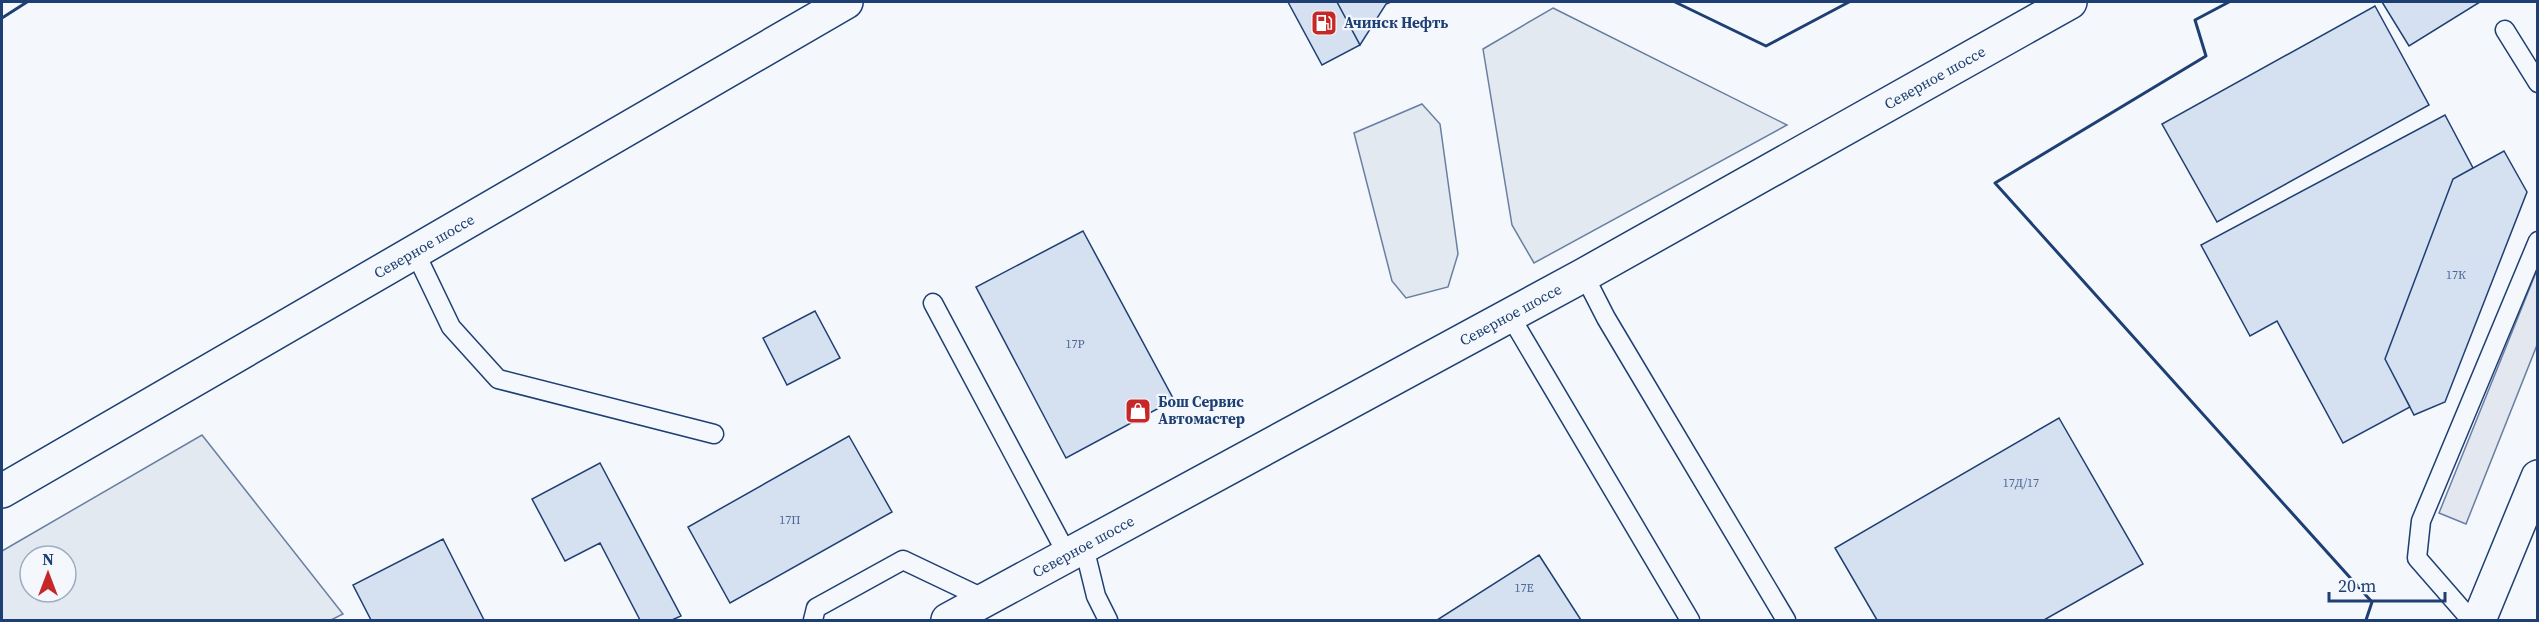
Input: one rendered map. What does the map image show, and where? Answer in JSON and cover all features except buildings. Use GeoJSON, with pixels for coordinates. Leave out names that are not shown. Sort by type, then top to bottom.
{"type":"FeatureCollection","features":[{"type":"Feature","properties":{"kind":"main road","name":"Северное шоссе"},"geometry":{"type":"LineString","coordinates":[[2,491],[846,2]]}},
{"type":"Feature","properties":{"kind":"main road","name":"Северное шоссе"},"geometry":{"type":"LineString","coordinates":[[948,621],[1584,275],[2070,2]]}},
{"type":"Feature","properties":{"kind":"main road"},"geometry":{"type":"LineString","coordinates":[[2478,621],[2538,477]]}},
{"type":"Feature","properties":{"kind":"lane"},"geometry":{"type":"LineString","coordinates":[[2505,30],[2538,83]]}},
{"type":"Feature","properties":{"kind":"lane"},"geometry":{"type":"LineString","coordinates":[[2471,621],[2417,558],[2421,520],[2538,241]]}},
{"type":"Feature","properties":{"kind":"lane"},"geometry":{"type":"LineString","coordinates":[[415,252],[452,327],[498,379],[714,434]]}},
{"type":"Feature","properties":{"kind":"lane"},"geometry":{"type":"LineString","coordinates":[[1584,275],[1606,318],[1786,621]]}},
{"type":"Feature","properties":{"kind":"lane"},"geometry":{"type":"LineString","coordinates":[[933,303],[1076,551],[1108,621]]}},
{"type":"Feature","properties":{"kind":"lane"},"geometry":{"type":"LineString","coordinates":[[1509,314],[1690,621]]}},
{"type":"Feature","properties":{"kind":"lane"},"geometry":{"type":"LineString","coordinates":[[813,621],[816,608],[903,560],[987,600]]}},
{"type":"Feature","properties":{"kind":"shaded area"},"geometry":{"type":"Polygon","coordinates":[[[1553,8],[1787,125],[1534,263],[1512,225],[1483,49],[1553,8]]]}},
{"type":"Feature","properties":{"kind":"shaded area"},"geometry":{"type":"Polygon","coordinates":[[[1422,104],[1440,124],[1458,254],[1448,287],[1406,298],[1392,281],[1354,133],[1422,104]]]}},
{"type":"Feature","properties":{"kind":"shaded area"},"geometry":{"type":"Polygon","coordinates":[[[2537,270],[2537,345],[2466,524],[2439,513],[2537,270]]]}},
{"type":"Feature","properties":{"kind":"shaded area"},"geometry":{"type":"Polygon","coordinates":[[[202,435],[343,614],[331,620],[2,620],[2,551],[202,435]]]}},
{"type":"Feature","properties":{"kind":"wall"},"geometry":{"type":"LineString","coordinates":[[2,18],[27,2]]}},
{"type":"Feature","properties":{"kind":"wall"},"geometry":{"type":"LineString","coordinates":[[1675,2],[1766,46],[1849,2]]}},
{"type":"Feature","properties":{"kind":"wall"},"geometry":{"type":"LineString","coordinates":[[2229,2],[2195,20],[2206,56],[1995,183],[2372,602],[2366,620]]}},
{"type":"Feature","properties":{"kind":"place","name":"Ачинск Нефть"},"geometry":{"type":"Point","coordinates":[1324,23]}},
{"type":"Feature","properties":{"kind":"place","name":"Бош Сервис Автомастер"},"geometry":{"type":"Point","coordinates":[1138,411]}}]}
